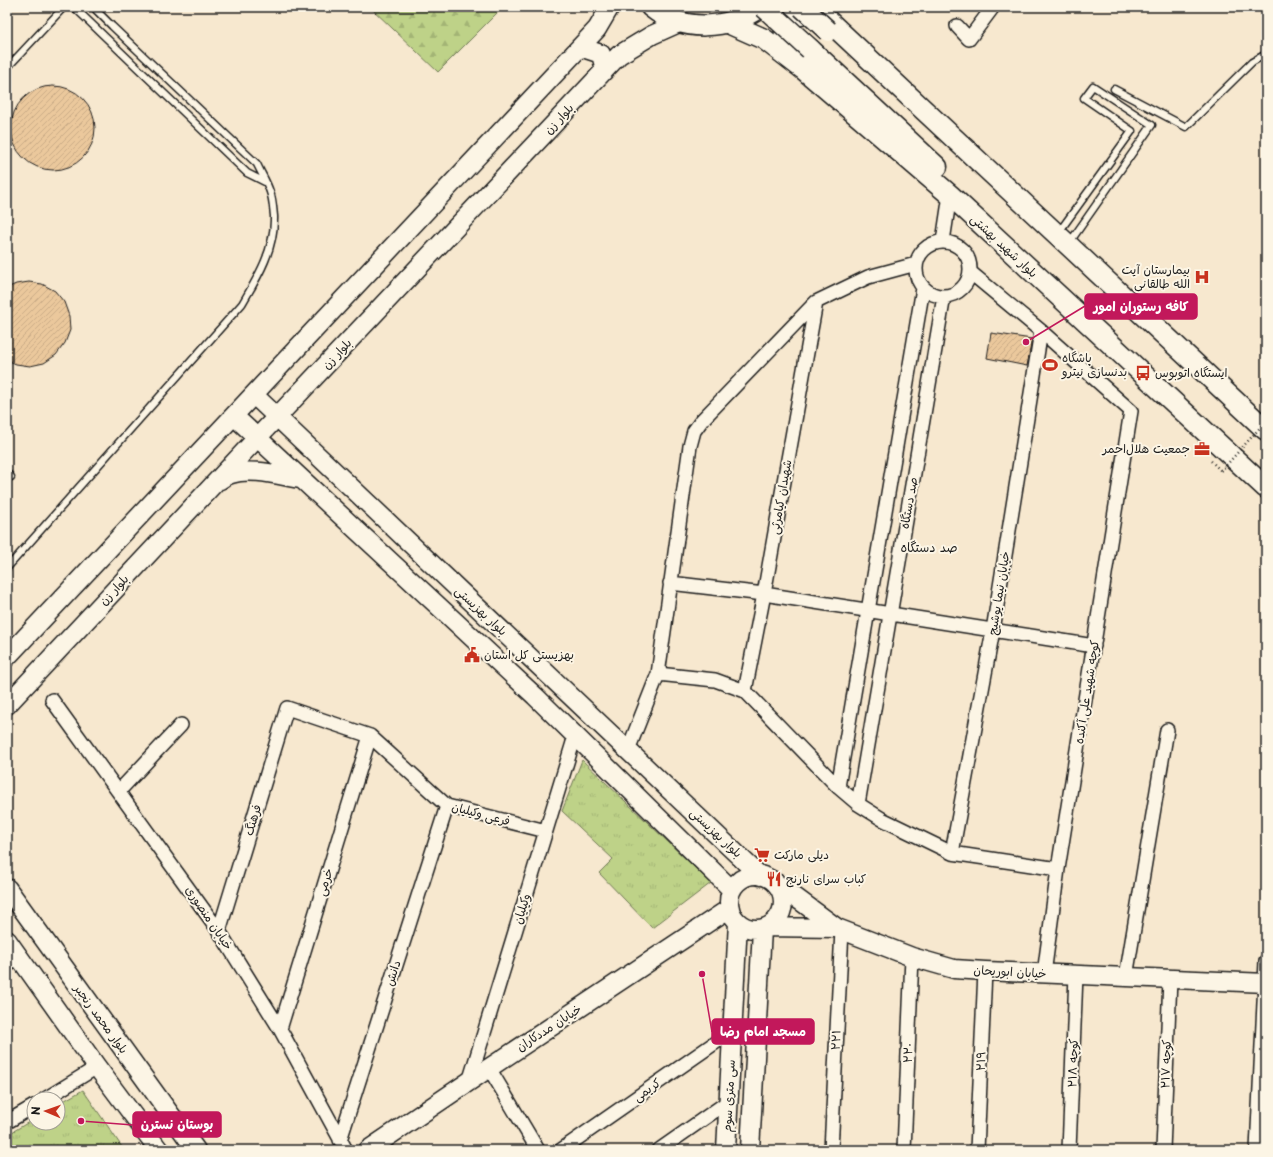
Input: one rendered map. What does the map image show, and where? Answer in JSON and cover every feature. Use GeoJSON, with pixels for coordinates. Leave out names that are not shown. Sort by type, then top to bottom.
{"type":"FeatureCollection","features":[{"type":"Feature","properties":{"kind":"main road"},"geometry":{"type":"LineString","coordinates":[[7,658],[597,29],[610,7]]}},
{"type":"Feature","properties":{"kind":"main road"},"geometry":{"type":"LineString","coordinates":[[651,7],[667,17],[681,22],[712,26],[728,23],[749,15],[760,7]]}},
{"type":"Feature","properties":{"kind":"main road"},"geometry":{"type":"LineString","coordinates":[[764,7],[1084,303],[1097,330]]}},
{"type":"Feature","properties":{"kind":"main road"},"geometry":{"type":"LineString","coordinates":[[812,9],[828,31],[1100,286],[1126,299]]}},
{"type":"Feature","properties":{"kind":"main road"},"geometry":{"type":"LineString","coordinates":[[789,58],[785,48],[784,34],[788,21],[795,16],[812,9]]}},
{"type":"Feature","properties":{"kind":"main road"},"geometry":{"type":"LineString","coordinates":[[812,9],[1266,430]]}},
{"type":"Feature","properties":{"kind":"main road","name":"بلوار زن"},"geometry":{"type":"LineString","coordinates":[[7,705],[619,55],[652,35],[681,22]]}},
{"type":"Feature","properties":{"kind":"main road","name":"بلوار شهید بهشتی"},"geometry":{"type":"LineString","coordinates":[[728,23],[764,39],[789,58],[950,195],[1266,488]]}},
{"type":"Feature","properties":{"kind":"main road"},"geometry":{"type":"LineString","coordinates":[[580,47],[601,54],[605,70]]}},
{"type":"Feature","properties":{"kind":"main road","name":"بلوار بهزیستی"},"geometry":{"type":"LineString","coordinates":[[254,395],[628,750],[768,879]]}},
{"type":"Feature","properties":{"kind":"main road"},"geometry":{"type":"LineString","coordinates":[[234,416],[534,696],[732,890]]}},
{"type":"Feature","properties":{"kind":"main road"},"geometry":{"type":"LineString","coordinates":[[214,484],[231,474],[249,472],[301,479]]}},
{"type":"Feature","properties":{"kind":"main road"},"geometry":{"type":"LineString","coordinates":[[534,696],[553,679]]}},
{"type":"Feature","properties":{"kind":"main road"},"geometry":{"type":"LineString","coordinates":[[764,928],[776,921],[781,914],[783,898],[780,890],[768,879],[752,876],[744,878],[737,883],[732,890],[730,899],[734,915],[749,928],[839,929]]}},
{"type":"Feature","properties":{"kind":"main road","name":"خیابان ابوریحان"},"geometry":{"type":"LineString","coordinates":[[768,879],[839,929],[912,957],[954,969],[1265,983]]}},
{"type":"Feature","properties":{"kind":"main road","name":"بلوار محمد رنجبر"},"geometry":{"type":"LineString","coordinates":[[7,888],[196,1150]]}},
{"type":"Feature","properties":{"kind":"main road","name":"خیابان مددکاران"},"geometry":{"type":"LineString","coordinates":[[369,1150],[489,1068],[734,915]]}},
{"type":"Feature","properties":{"kind":"main road","name":"سی متری سوم"},"geometry":{"type":"LineString","coordinates":[[726,1150],[732,1031],[734,915]]}},
{"type":"Feature","properties":{"kind":"main road","name":"سی متری سوم"},"geometry":{"type":"LineString","coordinates":[[750,1150],[764,928]]}},
{"type":"Feature","properties":{"kind":"main road"},"geometry":{"type":"LineString","coordinates":[[7,940],[12,961],[97,1067],[159,1150]]}},
{"type":"Feature","properties":{"kind":"street"},"geometry":{"type":"LineString","coordinates":[[957,26],[969,39],[993,7]]}},
{"type":"Feature","properties":{"kind":"street"},"geometry":{"type":"LineString","coordinates":[[943,241],[950,195]]}},
{"type":"Feature","properties":{"kind":"street"},"geometry":{"type":"LineString","coordinates":[[943,241],[954,243],[964,250],[969,260],[970,272],[962,289],[954,294],[936,296],[923,288],[918,281],[915,272],[916,264],[919,254],[925,247],[934,242],[943,241]]}},
{"type":"Feature","properties":{"kind":"street"},"geometry":{"type":"LineString","coordinates":[[628,750],[658,674],[690,446],[694,431],[702,420],[816,302],[868,277],[916,264]]}},
{"type":"Feature","properties":{"kind":"street"},"geometry":{"type":"LineString","coordinates":[[970,272],[1041,331]]}},
{"type":"Feature","properties":{"kind":"street","name":"صد دستگاه"},"geometry":{"type":"LineString","coordinates":[[838,787],[923,288]]}},
{"type":"Feature","properties":{"kind":"street","name":"صد دستگاه"},"geometry":{"type":"LineString","coordinates":[[858,804],[944,296]]}},
{"type":"Feature","properties":{"kind":"street","name":"شهیدان کیامرثی"},"geometry":{"type":"LineString","coordinates":[[745,691],[764,594],[816,302]]}},
{"type":"Feature","properties":{"kind":"street","name":"کوچه شهید علی آکنده"},"geometry":{"type":"LineString","coordinates":[[1041,331],[1131,411],[1058,869],[1044,974]]}},
{"type":"Feature","properties":{"kind":"street","name":"خیابان نیما یوشیج"},"geometry":{"type":"LineString","coordinates":[[952,853],[993,630],[1041,331]]}},
{"type":"Feature","properties":{"kind":"street"},"geometry":{"type":"LineString","coordinates":[[670,583],[764,594],[1094,646]]}},
{"type":"Feature","properties":{"kind":"street"},"geometry":{"type":"LineString","coordinates":[[658,674],[715,680],[745,691],[838,787],[858,804],[882,820],[952,853],[1058,869]]}},
{"type":"Feature","properties":{"kind":"street","name":"خیابان منصوری"},"geometry":{"type":"LineString","coordinates":[[52,700],[219,931],[280,1029],[343,1145]]}},
{"type":"Feature","properties":{"kind":"street","name":"فرهنگ"},"geometry":{"type":"LineString","coordinates":[[219,931],[287,708],[370,736]]}},
{"type":"Feature","properties":{"kind":"street"},"geometry":{"type":"LineString","coordinates":[[119,791],[181,725]]}},
{"type":"Feature","properties":{"kind":"street"},"geometry":{"type":"LineString","coordinates":[[1126,977],[1167,730]]}},
{"type":"Feature","properties":{"kind":"street","name":"فرعی وکیلیان"},"geometry":{"type":"LineString","coordinates":[[370,736],[447,806],[546,831]]}},
{"type":"Feature","properties":{"kind":"street","name":"خرمی"},"geometry":{"type":"LineString","coordinates":[[280,1029],[370,736]]}},
{"type":"Feature","properties":{"kind":"street","name":"وکیلیان"},"geometry":{"type":"LineString","coordinates":[[469,1082],[575,736]]}},
{"type":"Feature","properties":{"kind":"street","name":"دانش"},"geometry":{"type":"LineString","coordinates":[[343,1145],[447,806]]}},
{"type":"Feature","properties":{"kind":"street","name":"۲۲۱"},"geometry":{"type":"LineString","coordinates":[[831,1150],[839,929]]}},
{"type":"Feature","properties":{"kind":"street","name":"۲۲۰"},"geometry":{"type":"LineString","coordinates":[[904,1150],[912,957]]}},
{"type":"Feature","properties":{"kind":"street"},"geometry":{"type":"LineString","coordinates":[[1258,1150],[1266,961]]}},
{"type":"Feature","properties":{"kind":"street","name":"۲۱۹"},"geometry":{"type":"LineString","coordinates":[[977,1150],[985,971]]}},
{"type":"Feature","properties":{"kind":"street","name":"کوچه ۲۱۸"},"geometry":{"type":"LineString","coordinates":[[1069,1150],[1076,975]]}},
{"type":"Feature","properties":{"kind":"street","name":"کوچه ۲۱۷"},"geometry":{"type":"LineString","coordinates":[[1163,1150],[1170,979]]}},
{"type":"Feature","properties":{"kind":"street","name":"کریمی"},"geometry":{"type":"LineString","coordinates":[[561,1150],[732,1031]]}},
{"type":"Feature","properties":{"kind":"street"},"geometry":{"type":"LineString","coordinates":[[58,1091],[97,1067]]}},
{"type":"Feature","properties":{"kind":"street"},"geometry":{"type":"LineString","coordinates":[[489,1068],[538,1150]]}},
{"type":"Feature","properties":{"kind":"street"},"geometry":{"type":"LineString","coordinates":[[659,1150],[729,1101]]}},
{"type":"Feature","properties":{"kind":"street"},"geometry":{"type":"LineString","coordinates":[[7,1122],[26,1111]]}},
{"type":"Feature","properties":{"kind":"lane"},"geometry":{"type":"LineString","coordinates":[[7,68],[64,7]]}},
{"type":"Feature","properties":{"kind":"lane"},"geometry":{"type":"LineString","coordinates":[[74,7],[247,172],[265,182]]}},
{"type":"Feature","properties":{"kind":"lane"},"geometry":{"type":"LineString","coordinates":[[7,568],[242,304],[264,264],[273,240],[273,203],[270,191],[257,164],[96,8]]}},
{"type":"Feature","properties":{"kind":"lane"},"geometry":{"type":"LineString","coordinates":[[1114,89],[1186,127],[1252,62],[1266,54]]}},
{"type":"Feature","properties":{"kind":"lane"},"geometry":{"type":"LineString","coordinates":[[1093,86],[1152,125],[1062,240],[1132,131],[1084,98],[1093,86]]}},
{"type":"Feature","properties":{"kind":"path"},"geometry":{"type":"LineString","coordinates":[[1208,458],[1221,471],[1266,421]]}},
{"type":"Feature","properties":{"kind":"green space"},"geometry":{"type":"Polygon","coordinates":[[[370,7],[503,7],[438,72],[370,7]]]}},
{"type":"Feature","properties":{"kind":"green space"},"geometry":{"type":"Polygon","coordinates":[[[582,760],[711,883],[652,928],[599,873],[613,859],[562,811],[582,760]]]}},
{"type":"Feature","properties":{"kind":"green space"},"geometry":{"type":"Polygon","coordinates":[[[83,1090],[124,1150],[7,1150],[7,1135],[26,1124],[26,1131],[66,1131],[66,1100],[83,1090]]]}},
{"type":"Feature","properties":{"kind":"building"},"geometry":{"type":"Polygon","coordinates":[[[53,86],[61,87],[76,93],[88,105],[94,120],[94,136],[88,151],[76,163],[61,169],[53,170],[45,169],[30,163],[18,151],[12,136],[11,128],[12,120],[18,105],[30,93],[45,87],[53,86]]]}},
{"type":"Feature","properties":{"kind":"building"},"geometry":{"type":"Polygon","coordinates":[[[29,282],[42,284],[55,291],[64,302],[69,316],[70,330],[65,343],[56,355],[44,363],[30,366],[16,364],[7,360],[7,288],[16,284],[29,282]]]}},
{"type":"Feature","properties":{"kind":"building"},"geometry":{"type":"Polygon","coordinates":[[[991,333],[1032,339],[1027,366],[987,358],[991,333]]]}},
{"type":"Feature","properties":{"kind":"place","name":"بیمارستان آیت الله طالقانی"},"geometry":{"type":"Point","coordinates":[1202,277]}},
{"type":"Feature","properties":{"kind":"place","name":"کافه رستوران امور"},"geometry":{"type":"Point","coordinates":[1026,342]}},
{"type":"Feature","properties":{"kind":"place","name":"باشگاه بدنسازی نیترو"},"geometry":{"type":"Point","coordinates":[1050,365]}},
{"type":"Feature","properties":{"kind":"place","name":"ایستگاه اتوبوس"},"geometry":{"type":"Point","coordinates":[1143,373]}},
{"type":"Feature","properties":{"kind":"place","name":"جمعیت هلال‌احمر"},"geometry":{"type":"Point","coordinates":[1202,449]}},
{"type":"Feature","properties":{"kind":"place","name":"بهزیستی کل استان"},"geometry":{"type":"Point","coordinates":[472,655]}},
{"type":"Feature","properties":{"kind":"place","name":"دیلی مارکت"},"geometry":{"type":"Point","coordinates":[762,855]}},
{"type":"Feature","properties":{"kind":"place","name":"کباب سرای نارنج"},"geometry":{"type":"Point","coordinates":[774,879]}},
{"type":"Feature","properties":{"kind":"place","name":"مسجد امام رضا"},"geometry":{"type":"Point","coordinates":[702,974]}},
{"type":"Feature","properties":{"kind":"place","name":"بوستان نسترن"},"geometry":{"type":"Point","coordinates":[81,1121]}},
{"type":"Feature","properties":{"kind":"district","name":"صد دستگاه"},"geometry":{"type":"Point","coordinates":[929,547]}}]}
